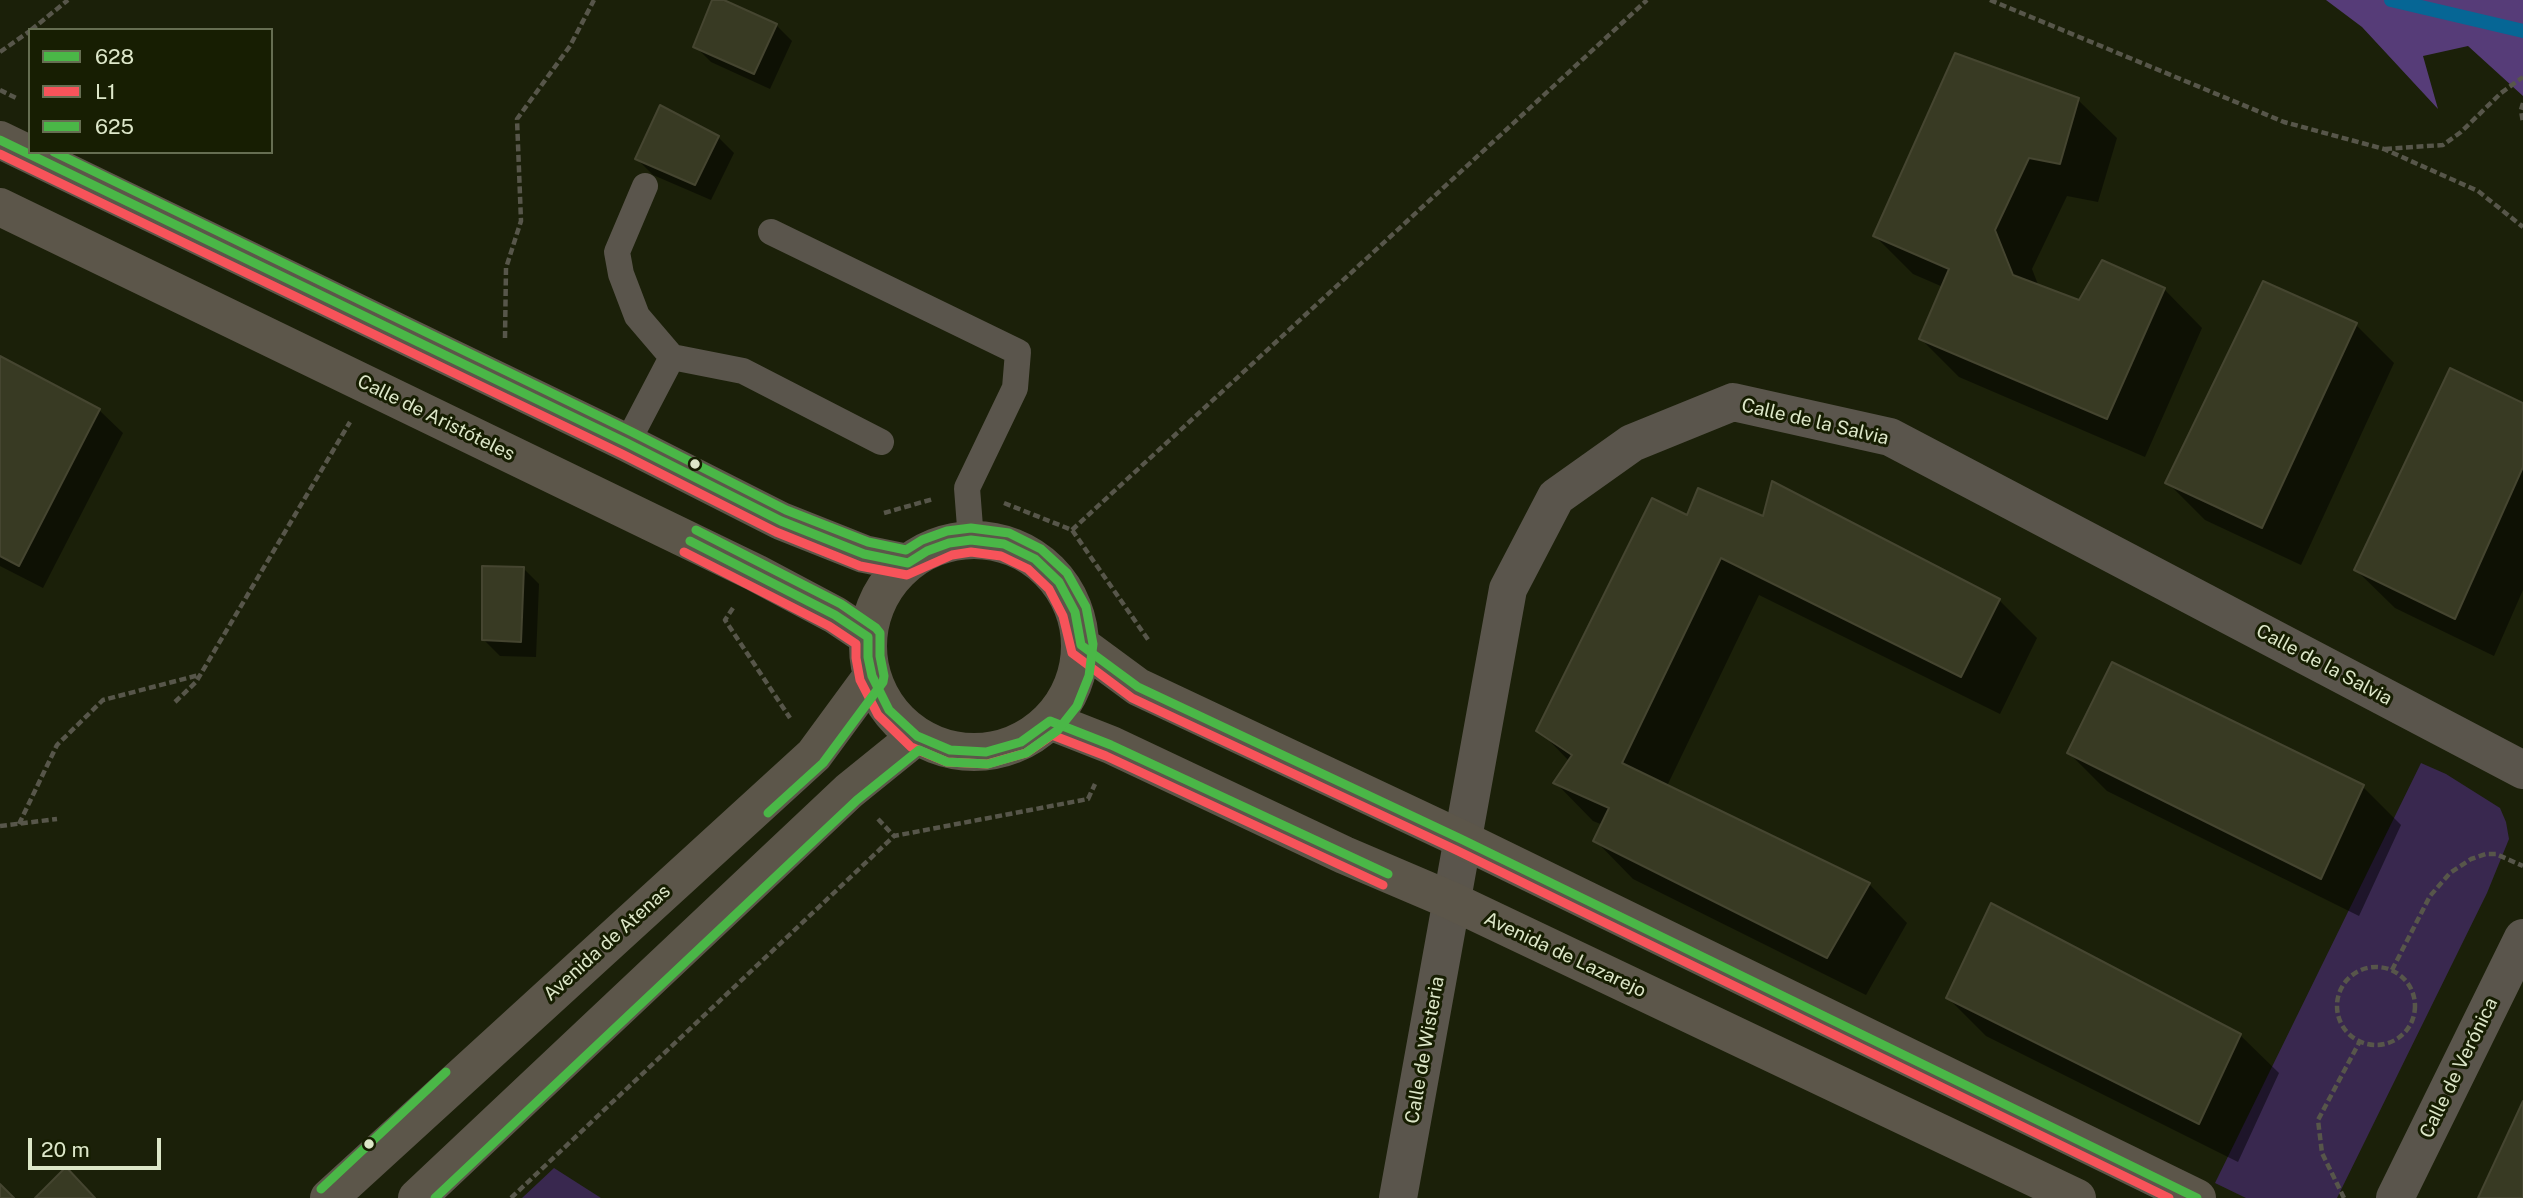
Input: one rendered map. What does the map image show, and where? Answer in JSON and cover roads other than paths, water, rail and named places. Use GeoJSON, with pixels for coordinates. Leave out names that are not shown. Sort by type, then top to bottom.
{"type":"FeatureCollection","features":[{"type":"Feature","properties":{"kind":"main road"},"geometry":{"type":"LineString","coordinates":[[0,140],[28,154]]}},
{"type":"Feature","properties":{"kind":"main road"},"geometry":{"type":"LineString","coordinates":[[29,154],[627,443],[782,521],[864,554],[908,563]]}},
{"type":"Feature","properties":{"kind":"main road","name":"Calle de Aristóteles"},"geometry":{"type":"LineString","coordinates":[[0,207],[756,573],[835,615],[868,637]]}},
{"type":"Feature","properties":{"kind":"main road"},"geometry":{"type":"LineString","coordinates":[[971,540],[1004,544],[1035,559],[1059,582],[1075,612],[1081,645],[1077,673],[1067,699],[1050,721],[1021,742],[986,752],[950,750],[917,736],[889,710],[872,676],[868,657],[868,637],[880,595],[892,579],[908,563],[927,551],[949,543],[971,540]]}},
{"type":"Feature","properties":{"kind":"main road"},"geometry":{"type":"LineString","coordinates":[[1081,645],[1139,687],[1461,839],[2197,1198]]}},
{"type":"Feature","properties":{"kind":"main road","name":"Avenida de Atenas"},"geometry":{"type":"LineString","coordinates":[[329,1198],[814,755],[872,676]]}},
{"type":"Feature","properties":{"kind":"main road","name":"Avenida de Lazarejo"},"geometry":{"type":"LineString","coordinates":[[1050,721],[1111,746],[1344,855],[1452,901],[2077,1198]]}},
{"type":"Feature","properties":{"kind":"main road"},"geometry":{"type":"LineString","coordinates":[[416,1198],[849,791],[917,736]]}},
{"type":"Feature","properties":{"kind":"street","name":"Calle de la Salvia"},"geometry":{"type":"LineString","coordinates":[[1452,901],[1508,589],[1556,497],[1632,443],[1733,402],[1890,437],[2523,770]]}},
{"type":"Feature","properties":{"kind":"street","name":"Calle de Wisteria"},"geometry":{"type":"LineString","coordinates":[[1398,1198],[1452,901]]}},
{"type":"Feature","properties":{"kind":"street","name":"Calle de Verónica"},"geometry":{"type":"LineString","coordinates":[[2395,1198],[2523,938]]}},
{"type":"Feature","properties":{"kind":"lane"},"geometry":{"type":"LineString","coordinates":[[645,186],[617,252],[621,274],[637,316],[672,357],[743,372],[881,442]]}},
{"type":"Feature","properties":{"kind":"lane"},"geometry":{"type":"LineString","coordinates":[[771,232],[1018,352],[1015,388],[967,488],[971,540]]}},
{"type":"Feature","properties":{"kind":"lane"},"geometry":{"type":"LineString","coordinates":[[627,443],[672,357]]}},
{"type":"Feature","properties":{"kind":"waterway"},"geometry":{"type":"LineString","coordinates":[[2391,0],[2523,31]]}}]}
